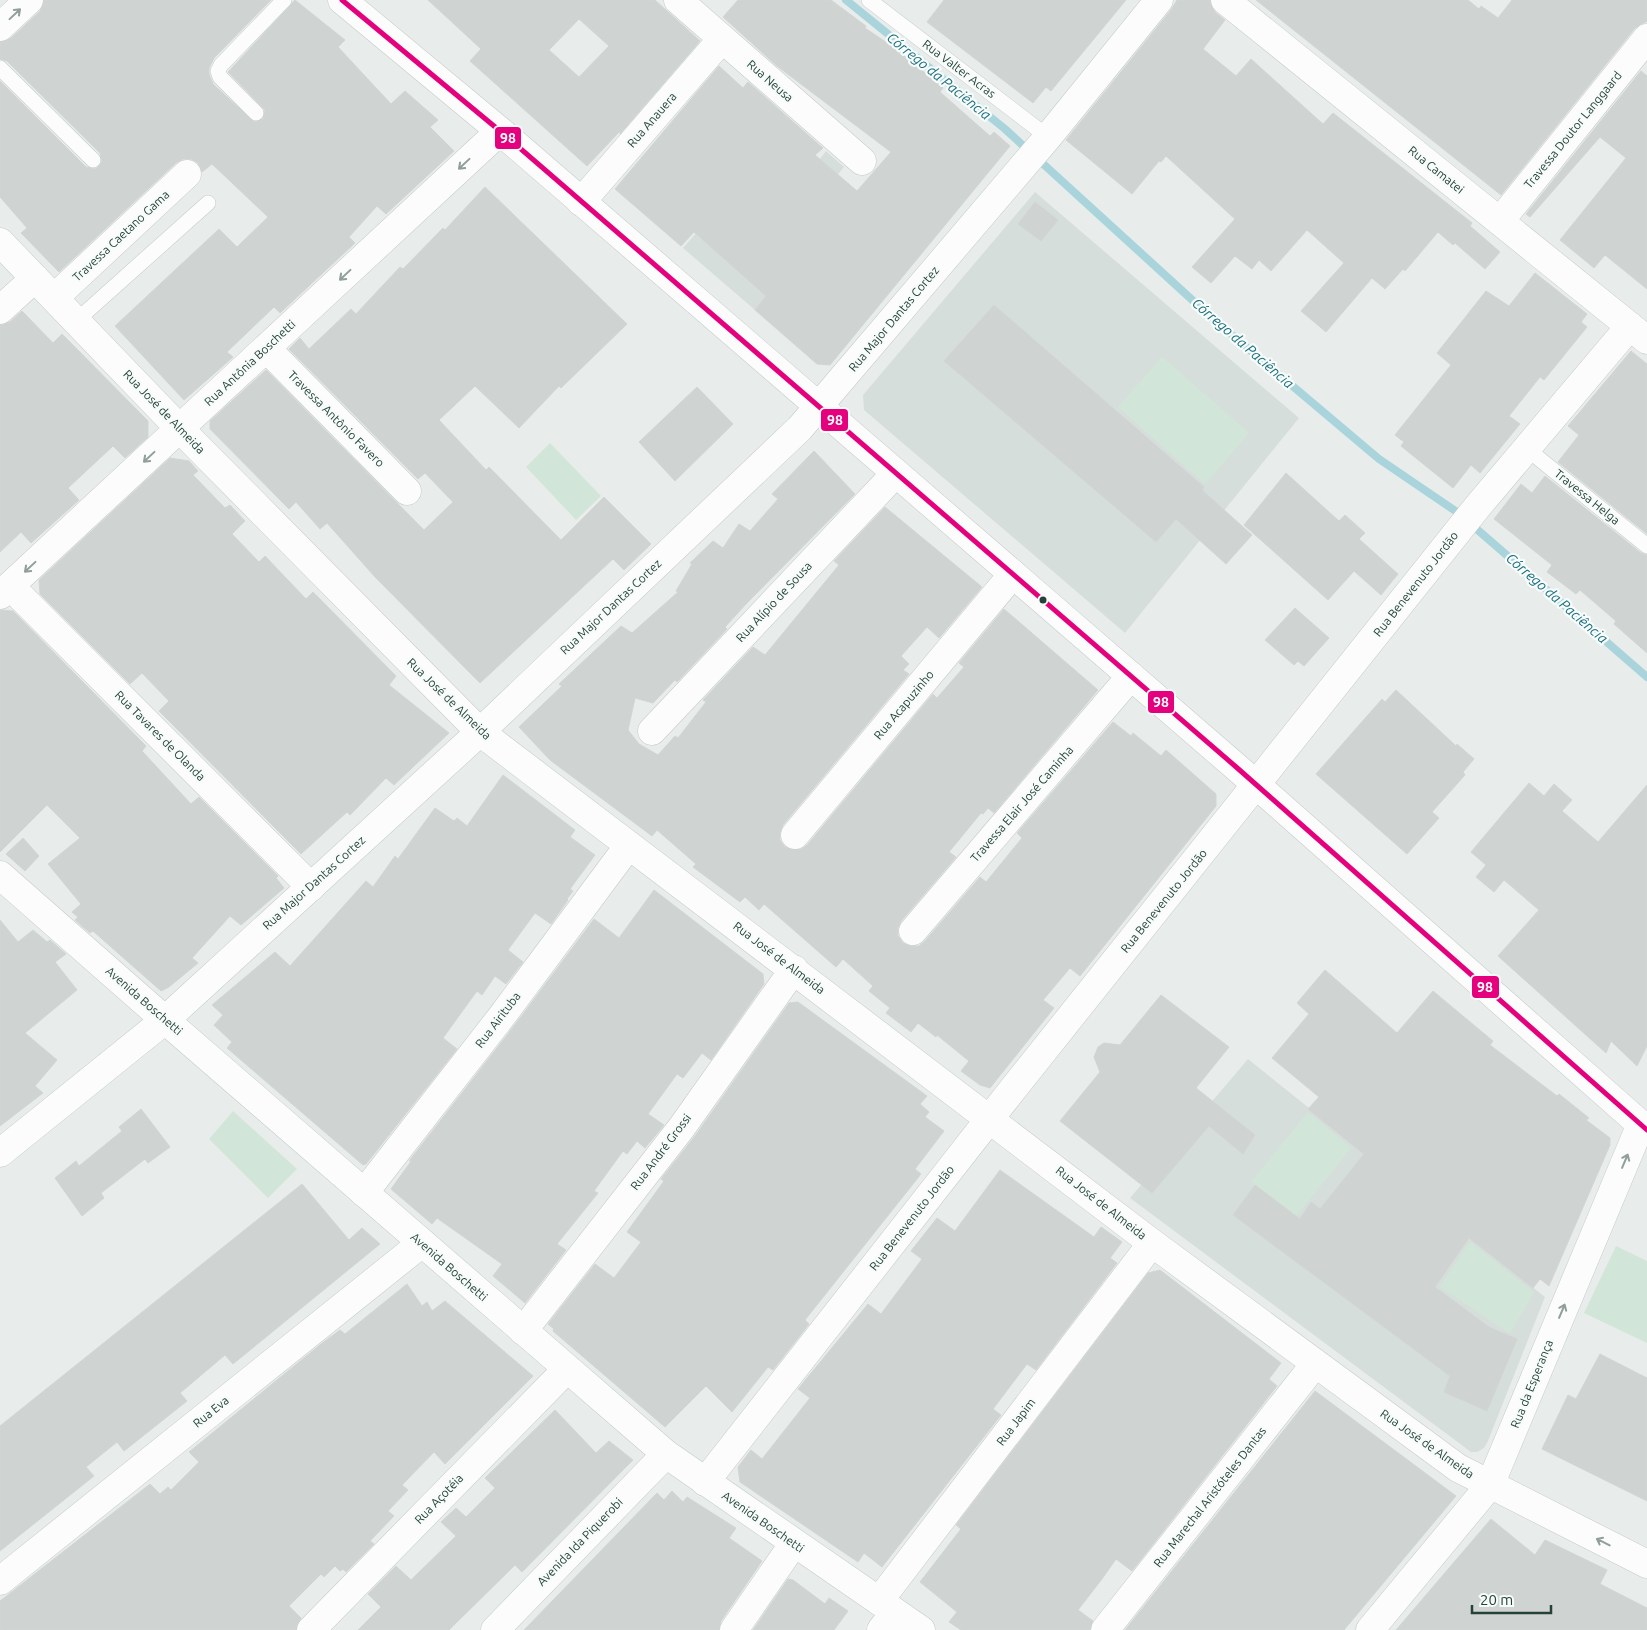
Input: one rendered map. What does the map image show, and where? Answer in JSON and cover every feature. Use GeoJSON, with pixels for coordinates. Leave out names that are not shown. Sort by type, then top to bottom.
{"type":"FeatureCollection","features":[{"type":"Feature","properties":{"kind":"street"},"geometry":{"type":"LineString","coordinates":[[0,27],[29,0]]}},
{"type":"Feature","properties":{"kind":"street"},"geometry":{"type":"LineString","coordinates":[[342,0],[500,131],[1645,1121]]}},
{"type":"Feature","properties":{"kind":"street","name":"Rua Neusa"},"geometry":{"type":"LineString","coordinates":[[678,0],[862,161]]}},
{"type":"Feature","properties":{"kind":"street","name":"Rua Major Dantas Cortez"},"geometry":{"type":"LineString","coordinates":[[0,1154],[165,1020],[480,732],[820,407],[1022,169],[1159,0]]}},
{"type":"Feature","properties":{"kind":"street","name":"Rua Camatei"},"geometry":{"type":"LineString","coordinates":[[1226,0],[1638,333]]}},
{"type":"Feature","properties":{"kind":"street","name":"Rua Anauera"},"geometry":{"type":"LineString","coordinates":[[581,202],[722,38]]}},
{"type":"Feature","properties":{"kind":"street","name":"Travessa Doutor Langgaard"},"geometry":{"type":"LineString","coordinates":[[1500,221],[1647,38]]}},
{"type":"Feature","properties":{"kind":"street","name":"Rua Antônia Boschetti"},"geometry":{"type":"LineString","coordinates":[[5,590],[500,131]]}},
{"type":"Feature","properties":{"kind":"street","name":"Travessa Caetano Gama"},"geometry":{"type":"LineString","coordinates":[[54,298],[187,174]]}},
{"type":"Feature","properties":{"kind":"street","name":"Rua José de Almeida"},"geometry":{"type":"LineString","coordinates":[[0,242],[179,428],[480,732],[1152,1242],[1458,1468],[1647,1564]]}},
{"type":"Feature","properties":{"kind":"street"},"geometry":{"type":"LineString","coordinates":[[0,310],[35,278]]}},
{"type":"Feature","properties":{"kind":"street","name":"Rua Benevenuto Jordão"},"geometry":{"type":"LineString","coordinates":[[705,1482],[990,1118],[1478,506],[1526,448],[1638,333]]}},
{"type":"Feature","properties":{"kind":"street","name":"Travessa Antônio Favero"},"geometry":{"type":"LineString","coordinates":[[266,348],[407,491]]}},
{"type":"Feature","properties":{"kind":"street","name":"Rua Alípio de Sousa"},"geometry":{"type":"LineString","coordinates":[[652,731],[896,473]]}},
{"type":"Feature","properties":{"kind":"street","name":"Rua Acapuzinho"},"geometry":{"type":"LineString","coordinates":[[795,835],[1013,574]]}},
{"type":"Feature","properties":{"kind":"street","name":"Rua Tavares de Olanda"},"geometry":{"type":"LineString","coordinates":[[5,590],[310,887]]}},
{"type":"Feature","properties":{"kind":"street","name":"Travessa Elair José Caminha"},"geometry":{"type":"LineString","coordinates":[[913,931],[1131,676]]}},
{"type":"Feature","properties":{"kind":"street","name":"Rua Airituba"},"geometry":{"type":"LineString","coordinates":[[364,1193],[502,1016],[629,845]]}},
{"type":"Feature","properties":{"kind":"street","name":"Avenida Boschetti"},"geometry":{"type":"LineString","coordinates":[[0,875],[666,1454],[794,1543],[885,1615],[921,1630]]}},
{"type":"Feature","properties":{"kind":"street","name":"Rua André Grossi"},"geometry":{"type":"LineString","coordinates":[[523,1331],[682,1127],[794,969]]}},
{"type":"Feature","properties":{"kind":"street","name":"Rua da Esperança"},"geometry":{"type":"LineString","coordinates":[[1370,1630],[1490,1485],[1645,1121]]}},
{"type":"Feature","properties":{"kind":"street","name":"Rua Japim"},"geometry":{"type":"LineString","coordinates":[[885,1615],[1152,1242]]}},
{"type":"Feature","properties":{"kind":"street","name":"Rua Eva"},"geometry":{"type":"LineString","coordinates":[[0,1581],[422,1243]]}},
{"type":"Feature","properties":{"kind":"street","name":"Rua Marechal Aristóteles Dantas"},"geometry":{"type":"LineString","coordinates":[[1105,1630],[1315,1364]]}},
{"type":"Feature","properties":{"kind":"street","name":"Rua Açotéia"},"geometry":{"type":"LineString","coordinates":[[311,1630],[567,1369]]}},
{"type":"Feature","properties":{"kind":"street","name":"Avenida Ida Piquerobi"},"geometry":{"type":"LineString","coordinates":[[495,1630],[666,1454]]}},
{"type":"Feature","properties":{"kind":"street"},"geometry":{"type":"LineString","coordinates":[[734,1630],[794,1543]]}},
{"type":"Feature","properties":{"kind":"lane"},"geometry":{"type":"LineString","coordinates":[[256,113],[220,77],[218,71],[221,65],[284,0]]}},
{"type":"Feature","properties":{"kind":"lane","name":"Rua Valter Acras"},"geometry":{"type":"LineString","coordinates":[[869,0],[1046,139]]}},
{"type":"Feature","properties":{"kind":"lane"},"geometry":{"type":"LineString","coordinates":[[0,68],[93,160]]}},
{"type":"Feature","properties":{"kind":"lane"},"geometry":{"type":"LineString","coordinates":[[76,321],[208,203]]}},
{"type":"Feature","properties":{"kind":"lane","name":"Travessa Helga"},"geometry":{"type":"LineString","coordinates":[[1526,448],[1647,546]]}},
{"type":"Feature","properties":{"kind":"shaded area"},"geometry":{"type":"Polygon","coordinates":[[[826,151],[844,167],[795,227],[811,241],[755,310],[683,248],[733,191],[801,183],[826,151]]]}},
{"type":"Feature","properties":{"kind":"shaded area"},"geometry":{"type":"Polygon","coordinates":[[[1035,192],[1299,418],[1125,633],[864,410],[863,395],[1035,192]]]}},
{"type":"Feature","properties":{"kind":"shaded area"},"geometry":{"type":"Polygon","coordinates":[[[1248,1059],[1545,1297],[1484,1448],[1477,1452],[1471,1452],[1130,1198],[1248,1059]]]}},
{"type":"Feature","properties":{"kind":"green space"},"geometry":{"type":"Polygon","coordinates":[[[1162,357],[1249,433],[1205,484],[1118,407],[1162,357]]]}},
{"type":"Feature","properties":{"kind":"green space"},"geometry":{"type":"Polygon","coordinates":[[[550,443],[601,496],[576,520],[526,467],[550,443]]]}},
{"type":"Feature","properties":{"kind":"green space"},"geometry":{"type":"Polygon","coordinates":[[[233,1111],[297,1169],[268,1198],[209,1139],[233,1111]]]}},
{"type":"Feature","properties":{"kind":"green space"},"geometry":{"type":"Polygon","coordinates":[[[1308,1112],[1351,1148],[1296,1216],[1251,1182],[1308,1112]]]}},
{"type":"Feature","properties":{"kind":"green space"},"geometry":{"type":"Polygon","coordinates":[[[1470,1242],[1534,1292],[1510,1333],[1440,1287],[1470,1242]]]}},
{"type":"Feature","properties":{"kind":"green space"},"geometry":{"type":"Polygon","coordinates":[[[1616,1246],[1647,1261],[1647,1343],[1584,1313],[1616,1246]]]}},
{"type":"Feature","properties":{"kind":"building"},"geometry":{"type":"Polygon","coordinates":[[[44,0],[271,0],[214,58],[209,68],[213,84],[254,122],[263,119],[265,110],[228,72],[295,0],[345,40],[338,47],[391,104],[405,91],[438,120],[430,127],[454,151],[386,214],[377,206],[349,237],[355,243],[280,313],[274,307],[227,352],[233,357],[184,400],[115,326],[219,229],[237,247],[268,217],[212,164],[202,172],[198,163],[191,159],[183,159],[176,163],[59,272],[21,233],[27,228],[0,197],[0,81],[86,167],[96,169],[102,162],[100,153],[7,61],[0,59],[0,42],[11,38],[40,11],[44,0]]]}},
{"type":"Feature","properties":{"kind":"building"},"geometry":{"type":"Polygon","coordinates":[[[428,0],[655,0],[700,41],[620,134],[620,131],[587,166],[470,61],[481,49],[428,0]],[[579,19],[549,50],[579,77],[609,46],[579,19]]]}},
{"type":"Feature","properties":{"kind":"building"},"geometry":{"type":"Polygon","coordinates":[[[738,0],[831,0],[866,26],[865,28],[899,51],[943,88],[940,92],[990,136],[994,132],[1010,146],[830,365],[817,364],[755,310],[766,296],[694,232],[681,246],[615,189],[719,66],[743,88],[748,82],[823,148],[815,155],[857,191],[891,152],[777,66],[723,17],[738,0]]]}},
{"type":"Feature","properties":{"kind":"building"},"geometry":{"type":"Polygon","coordinates":[[[944,0],[1126,0],[1051,91],[1046,87],[1033,103],[927,22],[944,0]]]}},
{"type":"Feature","properties":{"kind":"building"},"geometry":{"type":"Polygon","coordinates":[[[1177,0],[1210,0],[1215,12],[1225,20],[1203,49],[1236,76],[1251,59],[1323,124],[1333,113],[1472,223],[1470,226],[1500,252],[1485,269],[1455,243],[1453,245],[1438,232],[1405,271],[1403,269],[1385,289],[1372,278],[1326,332],[1301,311],[1344,263],[1307,230],[1271,271],[1259,260],[1252,269],[1235,256],[1211,283],[1192,267],[1235,219],[1166,156],[1161,162],[1159,161],[1132,194],[1066,140],[1171,10],[1177,0]]]}},
{"type":"Feature","properties":{"kind":"building"},"geometry":{"type":"Polygon","coordinates":[[[1256,0],[1468,0],[1479,9],[1481,6],[1498,18],[1512,0],[1647,0],[1647,21],[1635,28],[1501,195],[1256,0]]]}},
{"type":"Feature","properties":{"kind":"building"},"geometry":{"type":"Polygon","coordinates":[[[1641,71],[1647,76],[1647,289],[1605,255],[1594,268],[1560,240],[1626,158],[1600,137],[1530,217],[1526,214],[1641,71]]]}},
{"type":"Feature","properties":{"kind":"building"},"geometry":{"type":"Polygon","coordinates":[[[485,187],[627,324],[561,388],[559,386],[519,428],[475,386],[439,420],[486,470],[489,467],[561,540],[604,497],[651,544],[624,570],[613,559],[480,683],[375,577],[327,523],[320,529],[296,502],[289,509],[210,429],[210,421],[266,370],[424,530],[453,502],[425,473],[418,479],[289,349],[300,338],[309,349],[351,309],[356,314],[400,267],[403,269],[443,228],[445,230],[485,187]]]}},
{"type":"Feature","properties":{"kind":"building"},"geometry":{"type":"Polygon","coordinates":[[[1035,202],[1058,220],[1041,241],[1018,224],[1035,202]]]}},
{"type":"Feature","properties":{"kind":"building"},"geometry":{"type":"Polygon","coordinates":[[[1535,273],[1587,314],[1581,322],[1587,327],[1544,380],[1540,377],[1509,416],[1520,424],[1480,473],[1471,465],[1453,488],[1401,446],[1404,442],[1395,435],[1451,365],[1437,353],[1486,291],[1509,306],[1535,273]]]}},
{"type":"Feature","properties":{"kind":"building"},"geometry":{"type":"Polygon","coordinates":[[[994,305],[1204,487],[1202,490],[1252,535],[1226,564],[1176,519],[1156,542],[944,361],[994,305]]]}},
{"type":"Feature","properties":{"kind":"building"},"geometry":{"type":"Polygon","coordinates":[[[22,311],[53,343],[62,334],[148,421],[148,437],[125,458],[113,446],[68,488],[79,500],[31,543],[21,532],[0,552],[0,325],[10,322],[22,311]]]}},
{"type":"Feature","properties":{"kind":"building"},"geometry":{"type":"Polygon","coordinates":[[[1631,351],[1647,364],[1647,534],[1558,462],[1579,435],[1568,426],[1631,351]]]}},
{"type":"Feature","properties":{"kind":"building"},"geometry":{"type":"Polygon","coordinates":[[[697,387],[733,424],[675,481],[639,442],[697,387]]]}},
{"type":"Feature","properties":{"kind":"building"},"geometry":{"type":"Polygon","coordinates":[[[814,451],[855,494],[747,603],[725,627],[727,629],[677,682],[675,680],[653,703],[635,698],[628,730],[639,744],[658,755],[675,736],[678,738],[706,702],[703,700],[753,647],[765,655],[839,565],[834,561],[885,507],[982,587],[939,638],[927,627],[901,656],[909,664],[903,670],[909,674],[783,825],[780,840],[785,847],[793,850],[801,849],[807,845],[933,694],[937,698],[964,667],[959,663],[1004,609],[1098,690],[994,813],[988,808],[983,814],[981,813],[949,852],[956,857],[901,921],[898,928],[898,936],[903,943],[919,946],[980,877],[986,882],[1022,838],[1017,833],[1113,722],[1131,736],[1133,733],[1161,756],[1166,750],[1216,794],[1216,806],[1080,976],[1070,968],[1043,1000],[1054,1008],[990,1088],[980,1085],[961,1071],[969,1061],[937,1035],[936,1037],[918,1023],[911,1032],[886,1013],[890,1008],[869,991],[873,986],[843,959],[836,967],[764,904],[759,910],[745,897],[740,902],[693,867],[696,864],[657,830],[652,836],[550,760],[519,727],[562,686],[559,684],[621,626],[632,633],[678,592],[676,591],[692,564],[690,563],[713,541],[723,548],[739,524],[750,531],[778,499],[772,494],[814,451]]]}},
{"type":"Feature","properties":{"kind":"building"},"geometry":{"type":"Polygon","coordinates":[[[170,458],[189,461],[198,471],[193,475],[225,508],[230,505],[245,521],[232,534],[259,562],[265,556],[306,599],[313,592],[396,676],[389,685],[449,733],[394,785],[386,778],[350,815],[347,812],[301,854],[159,711],[169,701],[142,673],[130,684],[40,594],[39,580],[170,458]]]}},
{"type":"Feature","properties":{"kind":"building"},"geometry":{"type":"Polygon","coordinates":[[[1286,473],[1339,521],[1345,515],[1365,533],[1359,539],[1398,574],[1381,595],[1354,571],[1328,600],[1244,525],[1286,473]]]}},
{"type":"Feature","properties":{"kind":"building"},"geometry":{"type":"Polygon","coordinates":[[[1545,476],[1641,553],[1647,555],[1647,653],[1614,624],[1616,621],[1580,590],[1576,594],[1547,572],[1552,565],[1494,519],[1521,484],[1532,493],[1545,476]]]}},
{"type":"Feature","properties":{"kind":"building"},"geometry":{"type":"Polygon","coordinates":[[[1295,608],[1329,638],[1304,666],[1298,661],[1294,665],[1265,640],[1295,608]]]}},
{"type":"Feature","properties":{"kind":"building"},"geometry":{"type":"Polygon","coordinates":[[[0,610],[13,611],[146,746],[142,751],[191,804],[199,797],[278,876],[276,878],[284,888],[241,925],[230,916],[192,958],[198,963],[169,987],[161,991],[93,931],[90,933],[75,920],[78,917],[72,912],[81,904],[48,864],[80,838],[47,805],[0,852],[0,610]]]}},
{"type":"Feature","properties":{"kind":"building"},"geometry":{"type":"Polygon","coordinates":[[[1396,690],[1456,746],[1457,744],[1474,759],[1463,772],[1465,775],[1432,812],[1439,818],[1407,854],[1316,774],[1382,699],[1385,702],[1396,690]]]}},
{"type":"Feature","properties":{"kind":"building"},"geometry":{"type":"Polygon","coordinates":[[[503,775],[575,830],[570,837],[595,855],[570,889],[573,891],[551,924],[535,913],[508,950],[523,962],[506,984],[495,976],[482,995],[477,991],[443,1038],[457,1049],[366,1164],[363,1165],[227,1048],[232,1042],[214,1025],[223,1015],[212,1005],[275,952],[290,966],[366,881],[373,887],[395,856],[398,859],[435,808],[454,821],[457,818],[467,826],[503,775]]]}},
{"type":"Feature","properties":{"kind":"building"},"geometry":{"type":"Polygon","coordinates":[[[1529,783],[1544,796],[1554,784],[1572,800],[1562,811],[1598,842],[1647,785],[1647,1046],[1637,1066],[1611,1041],[1606,1053],[1498,956],[1539,910],[1504,880],[1494,892],[1476,877],[1486,865],[1471,852],[1529,783]]]}},
{"type":"Feature","properties":{"kind":"building"},"geometry":{"type":"Polygon","coordinates":[[[23,838],[39,856],[25,871],[6,854],[23,838]]]}},
{"type":"Feature","properties":{"kind":"building"},"geometry":{"type":"Polygon","coordinates":[[[654,890],[763,974],[764,984],[711,1060],[702,1053],[683,1078],[677,1074],[648,1114],[664,1125],[645,1148],[637,1141],[627,1154],[623,1151],[594,1191],[598,1193],[557,1244],[566,1250],[525,1303],[493,1276],[502,1264],[437,1218],[432,1224],[391,1189],[412,1160],[409,1161],[594,919],[619,938],[654,890]]]}},
{"type":"Feature","properties":{"kind":"building"},"geometry":{"type":"Polygon","coordinates":[[[0,920],[18,942],[33,930],[47,942],[50,940],[66,954],[55,962],[77,990],[25,1033],[57,1060],[35,1086],[43,1093],[0,1126],[0,920]]]}},
{"type":"Feature","properties":{"kind":"building"},"geometry":{"type":"Polygon","coordinates":[[[1325,970],[1397,1033],[1433,991],[1493,1041],[1490,1045],[1557,1096],[1559,1094],[1589,1118],[1586,1120],[1610,1138],[1610,1145],[1549,1286],[1540,1279],[1533,1288],[1469,1238],[1435,1287],[1489,1327],[1517,1339],[1487,1411],[1444,1392],[1450,1376],[1233,1215],[1255,1185],[1300,1219],[1311,1202],[1320,1209],[1364,1154],[1308,1109],[1319,1097],[1272,1058],[1309,1014],[1297,1003],[1325,970]]]}},
{"type":"Feature","properties":{"kind":"building"},"geometry":{"type":"Polygon","coordinates":[[[1161,995],[1229,1047],[1196,1088],[1255,1135],[1243,1154],[1209,1126],[1152,1193],[1060,1121],[1100,1072],[1094,1057],[1098,1047],[1104,1043],[1120,1045],[1161,995]]]}},
{"type":"Feature","properties":{"kind":"building"},"geometry":{"type":"Polygon","coordinates":[[[798,1002],[927,1096],[920,1104],[929,1112],[925,1117],[944,1131],[915,1169],[921,1174],[805,1320],[809,1324],[773,1370],[768,1367],[732,1412],[706,1386],[665,1427],[553,1331],[554,1329],[548,1324],[595,1264],[614,1278],[641,1242],[627,1232],[664,1181],[661,1179],[695,1136],[789,1003],[798,1002]]]}},
{"type":"Feature","properties":{"kind":"building"},"geometry":{"type":"Polygon","coordinates":[[[141,1109],[170,1147],[148,1163],[145,1159],[101,1193],[104,1198],[82,1216],[55,1178],[76,1161],[79,1166],[122,1131],[119,1127],[141,1109]]]}},
{"type":"Feature","properties":{"kind":"building"},"geometry":{"type":"Polygon","coordinates":[[[1000,1170],[1094,1237],[1101,1227],[1122,1242],[1110,1258],[1117,1263],[1036,1370],[1027,1364],[993,1409],[1001,1415],[882,1567],[864,1553],[858,1562],[740,1482],[738,1467],[751,1450],[762,1459],[810,1398],[798,1389],[868,1304],[881,1314],[922,1259],[911,1251],[937,1218],[955,1231],[1000,1170]]]}},
{"type":"Feature","properties":{"kind":"building"},"geometry":{"type":"Polygon","coordinates":[[[302,1184],[349,1240],[362,1228],[380,1244],[233,1364],[225,1355],[180,1393],[187,1401],[124,1451],[117,1442],[86,1467],[94,1476],[0,1551],[0,1426],[302,1184]]]}},
{"type":"Feature","properties":{"kind":"building"},"geometry":{"type":"Polygon","coordinates":[[[1160,1270],[1281,1363],[1269,1379],[1277,1386],[1132,1571],[1116,1559],[1078,1610],[1093,1621],[1090,1630],[961,1630],[949,1622],[957,1612],[920,1582],[961,1529],[956,1525],[1148,1273],[1160,1270]]]}},
{"type":"Feature","properties":{"kind":"building"},"geometry":{"type":"Polygon","coordinates":[[[407,1284],[422,1306],[427,1302],[432,1311],[445,1301],[533,1376],[445,1464],[434,1452],[402,1485],[408,1490],[388,1511],[394,1516],[370,1541],[374,1544],[346,1572],[343,1569],[340,1571],[335,1566],[324,1577],[321,1574],[289,1606],[301,1618],[296,1630],[0,1630],[0,1601],[150,1484],[160,1494],[168,1487],[171,1490],[199,1462],[189,1452],[321,1344],[340,1330],[345,1334],[407,1284]]]}},
{"type":"Feature","properties":{"kind":"building"},"geometry":{"type":"Polygon","coordinates":[[[1600,1354],[1647,1378],[1647,1501],[1542,1449],[1568,1395],[1576,1399],[1600,1354]]]}},
{"type":"Feature","properties":{"kind":"building"},"geometry":{"type":"Polygon","coordinates":[[[1315,1391],[1456,1496],[1344,1630],[1125,1630],[1315,1391]]]}},
{"type":"Feature","properties":{"kind":"building"},"geometry":{"type":"Polygon","coordinates":[[[555,1410],[596,1453],[609,1441],[633,1460],[522,1572],[515,1565],[449,1630],[358,1630],[381,1607],[368,1594],[396,1566],[411,1580],[456,1536],[441,1522],[456,1508],[466,1517],[495,1488],[485,1478],[555,1410]]]}},
{"type":"Feature","properties":{"kind":"building"},"geometry":{"type":"Polygon","coordinates":[[[672,1491],[683,1502],[687,1497],[736,1528],[729,1538],[762,1561],[721,1621],[719,1630],[524,1630],[657,1493],[664,1500],[672,1491]]]}},
{"type":"Feature","properties":{"kind":"building"},"geometry":{"type":"Polygon","coordinates":[[[1491,1519],[1535,1555],[1545,1540],[1607,1570],[1600,1584],[1647,1608],[1647,1630],[1396,1630],[1491,1519]]]}},
{"type":"Feature","properties":{"kind":"building"},"geometry":{"type":"Polygon","coordinates":[[[788,1579],[793,1580],[825,1604],[829,1598],[848,1611],[834,1630],[753,1630],[788,1579]]]}},
{"type":"Feature","properties":{"kind":"waterway","name":"Córrego da Paciência"},"geometry":{"type":"LineString","coordinates":[[846,0],[1005,129],[1212,318],[1379,459],[1457,512],[1647,677]]}},
{"type":"Feature","properties":{"kind":"transit line","name":"98"},"geometry":{"type":"LineString","coordinates":[[342,0],[500,131],[1235,766],[1647,1130]]}}]}
